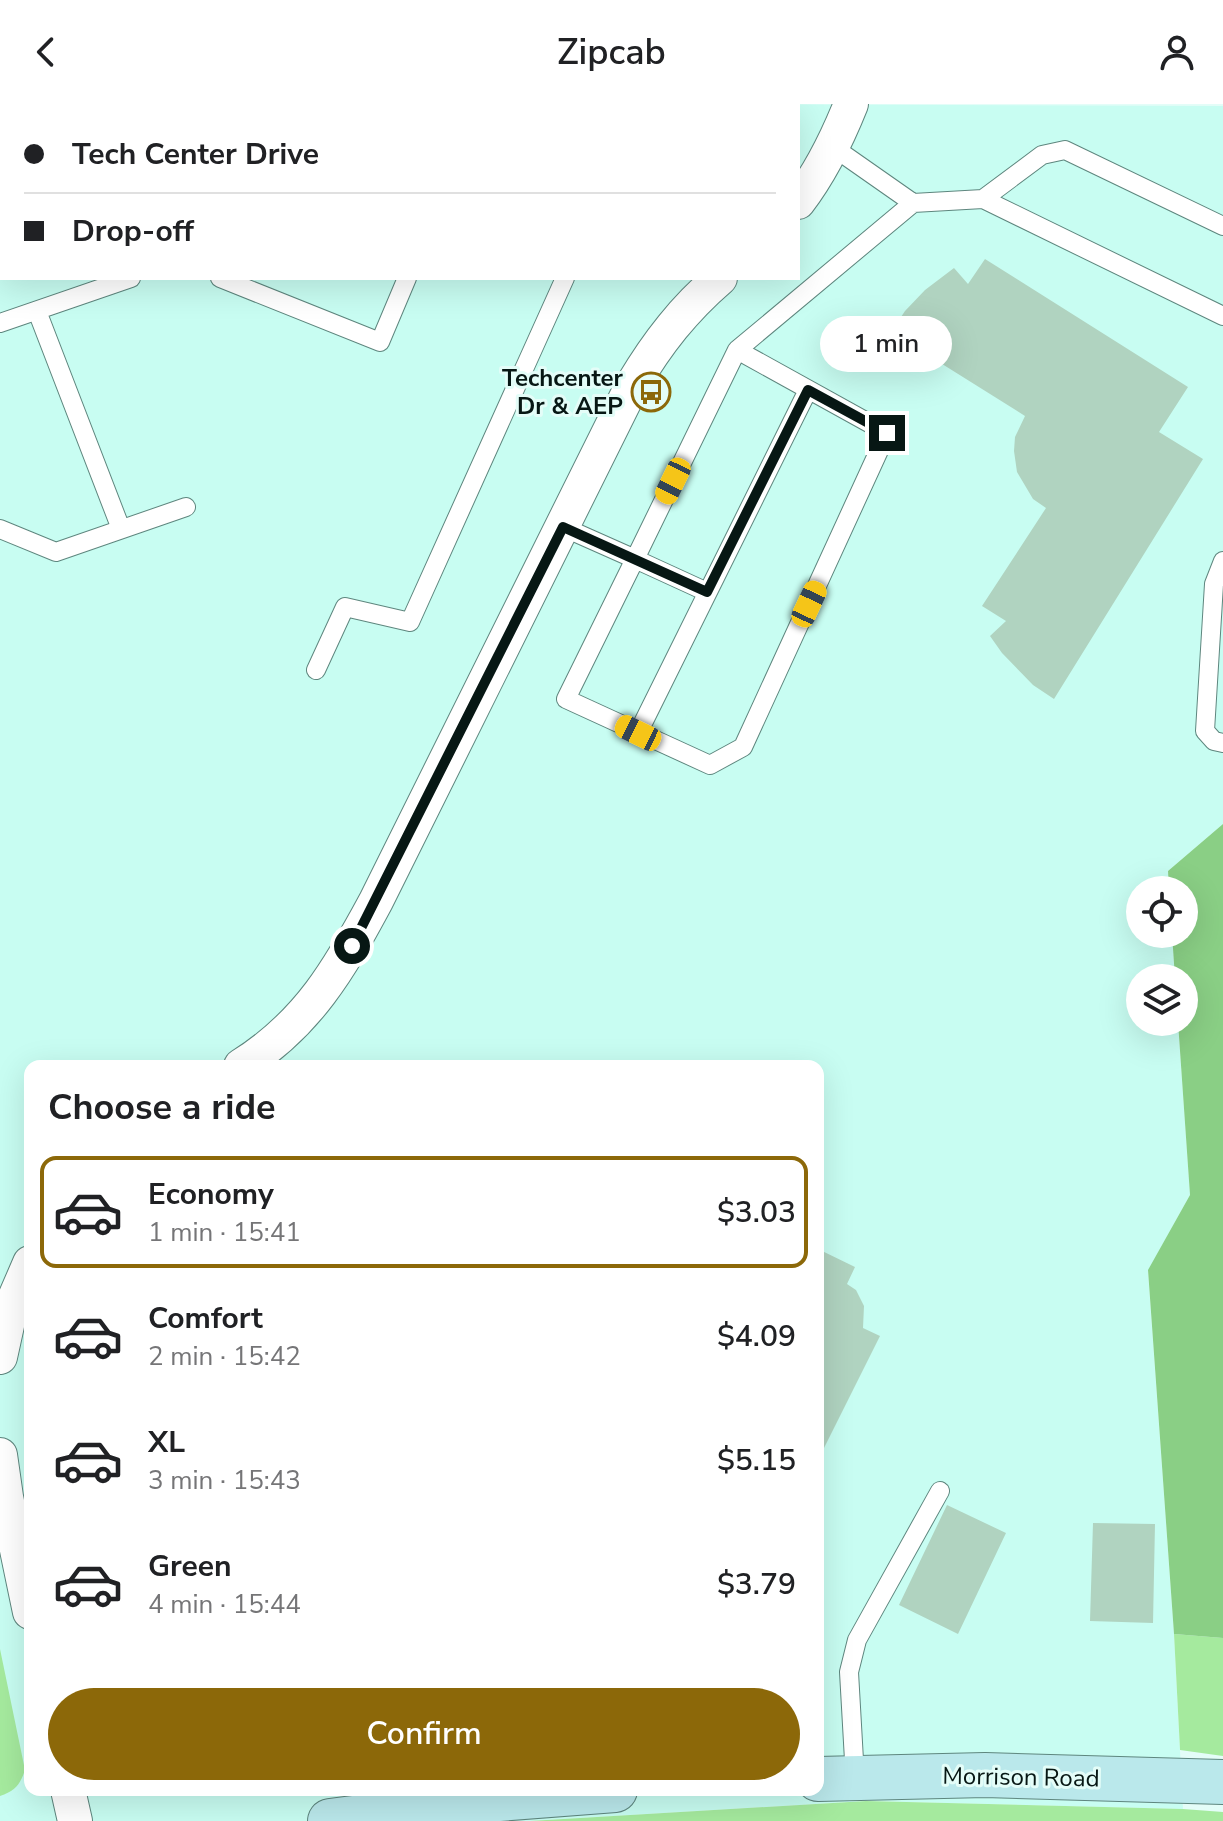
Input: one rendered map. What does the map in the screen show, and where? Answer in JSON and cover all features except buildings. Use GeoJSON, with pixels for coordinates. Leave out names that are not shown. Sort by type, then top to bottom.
{"type":"FeatureCollection","features":[{"type":"Feature","properties":{"kind":"street"},"geometry":{"type":"LineString","coordinates":[[800,199],[833,147],[851,104]]}},
{"type":"Feature","properties":{"kind":"street"},"geometry":{"type":"LineString","coordinates":[[249,1060],[296,1023],[340,968],[383,888],[633,384],[655,346],[677,318],[718,280]]}},
{"type":"Feature","properties":{"kind":"street"},"geometry":{"type":"LineString","coordinates":[[0,1357],[11,1307],[24,1277]]}},
{"type":"Feature","properties":{"kind":"street"},"geometry":{"type":"LineString","coordinates":[[0,1455],[24,1583]]}},
{"type":"Feature","properties":{"kind":"street","name":"Morrison Road"},"geometry":{"type":"LineString","coordinates":[[836,1778],[985,1775],[1223,1782]]}},
{"type":"Feature","properties":{"kind":"street"},"geometry":{"type":"LineString","coordinates":[[69,1796],[75,1821]]}},
{"type":"Feature","properties":{"kind":"street"},"geometry":{"type":"LineString","coordinates":[[330,1821],[538,1796]]}},
{"type":"Feature","properties":{"kind":"lane"},"geometry":{"type":"LineString","coordinates":[[833,147],[913,203]]}},
{"type":"Feature","properties":{"kind":"lane"},"geometry":{"type":"LineString","coordinates":[[983,199],[1042,155],[1065,150],[1223,226]]}},
{"type":"Feature","properties":{"kind":"lane"},"geometry":{"type":"LineString","coordinates":[[737,350],[887,433],[743,747],[710,765],[566,699],[737,350],[913,203],[983,199],[1223,316]]}},
{"type":"Feature","properties":{"kind":"lane"},"geometry":{"type":"LineString","coordinates":[[0,323],[125,280]]}},
{"type":"Feature","properties":{"kind":"lane"},"geometry":{"type":"LineString","coordinates":[[225,280],[380,342],[406,280]]}},
{"type":"Feature","properties":{"kind":"lane"},"geometry":{"type":"LineString","coordinates":[[316,670],[345,607],[410,622],[564,280]]}},
{"type":"Feature","properties":{"kind":"lane"},"geometry":{"type":"LineString","coordinates":[[37,311],[121,529]]}},
{"type":"Feature","properties":{"kind":"lane"},"geometry":{"type":"LineString","coordinates":[[638,733],[808,390]]}},
{"type":"Feature","properties":{"kind":"lane"},"geometry":{"type":"LineString","coordinates":[[0,529],[56,552],[186,507]]}},
{"type":"Feature","properties":{"kind":"lane"},"geometry":{"type":"LineString","coordinates":[[563,527],[707,592]]}},
{"type":"Feature","properties":{"kind":"lane"},"geometry":{"type":"LineString","coordinates":[[1223,561],[1214,584],[1205,731],[1214,741],[1223,743]]}},
{"type":"Feature","properties":{"kind":"lane"},"geometry":{"type":"LineString","coordinates":[[836,1778],[849,1672],[857,1640],[940,1491]]}},
{"type":"Feature","properties":{"kind":"shaded area"},"geometry":{"type":"Polygon","coordinates":[[[800,104],[1223,106],[1223,824],[1168,871],[1168,876],[1126,876],[1126,948],[1173,948],[1174,964],[1126,964],[1126,1036],[1179,1036],[1190,1195],[1148,1271],[1183,1809],[866,1801],[530,1821],[0,1821],[0,280],[800,280],[800,104]]]}},
{"type":"Feature","properties":{"kind":"green space"},"geometry":{"type":"Polygon","coordinates":[[[1223,824],[1223,1638],[1174,1634],[1148,1270],[1190,1195],[1179,1036],[1198,1036],[1198,964],[1174,964],[1173,948],[1198,948],[1198,876],[1168,876],[1168,871],[1223,824]]]}},
{"type":"Feature","properties":{"kind":"green space"},"geometry":{"type":"Polygon","coordinates":[[[1174,1634],[1223,1638],[1223,1756],[1180,1750],[1174,1634]]]}},
{"type":"Feature","properties":{"kind":"green space"},"geometry":{"type":"Polygon","coordinates":[[[0,1649],[24,1772],[16,1787],[0,1796],[0,1649]]]}},
{"type":"Feature","properties":{"kind":"green space"},"geometry":{"type":"Polygon","coordinates":[[[866,1801],[1183,1809],[1223,1812],[1223,1821],[530,1821],[866,1801]]]}},
{"type":"Feature","properties":{"kind":"place","name":"Techcenter Dr & AEP"},"geometry":{"type":"Point","coordinates":[651,392]}},
{"type":"Feature","properties":{"kind":"route"},"geometry":{"type":"LineString","coordinates":[[352,946],[563,527],[707,592],[808,390],[887,433]]}}]}
